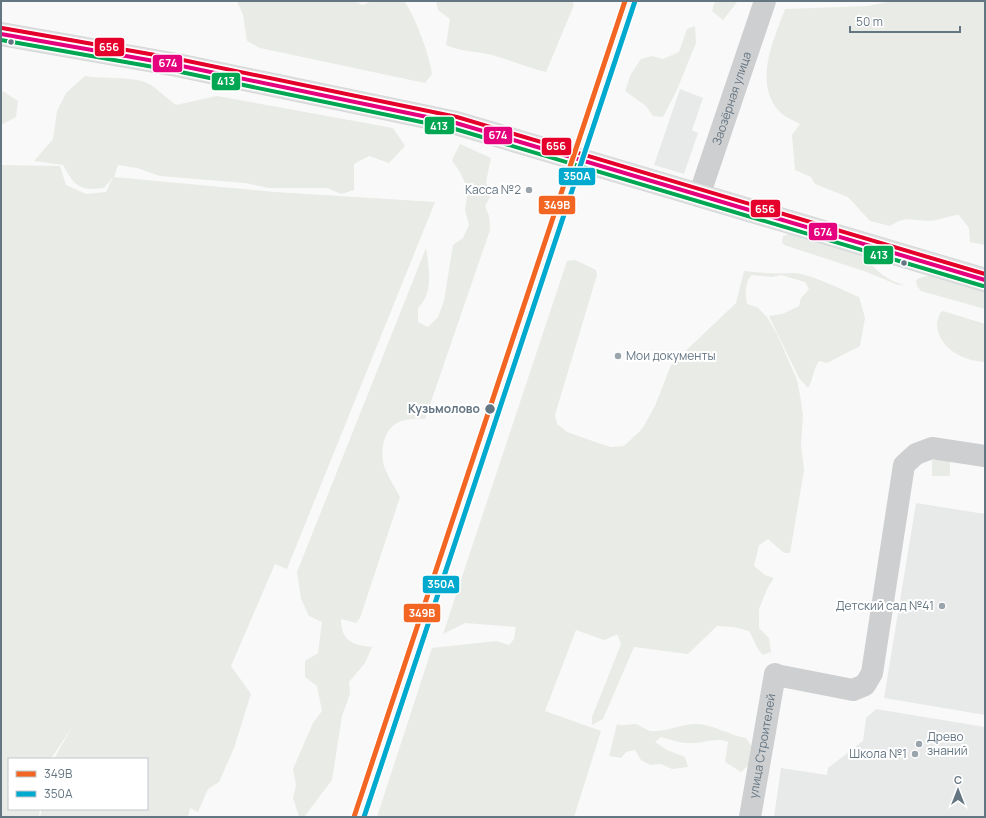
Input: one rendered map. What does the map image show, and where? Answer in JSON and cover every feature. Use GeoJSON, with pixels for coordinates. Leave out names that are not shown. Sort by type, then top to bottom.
{"type":"FeatureCollection","features":[{"type":"Feature","properties":{"kind":"main road"},"geometry":{"type":"LineString","coordinates":[[1,34],[177,65],[456,124],[985,280]]}},
{"type":"Feature","properties":{"kind":"street","name":"Заозёрная улица"},"geometry":{"type":"LineString","coordinates":[[699,196],[764,1]]}},
{"type":"Feature","properties":{"kind":"street","name":"улица Строителей"},"geometry":{"type":"LineString","coordinates":[[750,817],[776,674],[853,690],[865,686],[872,673],[904,465],[916,454],[932,448],[985,456]]}},
{"type":"Feature","properties":{"kind":"shaded area"},"geometry":{"type":"Polygon","coordinates":[[[237,1],[354,1],[363,5],[371,1],[404,1],[413,16],[421,36],[432,74],[425,83],[260,48],[247,41],[243,15],[237,1]]]}},
{"type":"Feature","properties":{"kind":"shaded area"},"geometry":{"type":"Polygon","coordinates":[[[436,1],[572,1],[574,5],[546,72],[492,55],[458,49],[446,45],[450,19],[438,10],[436,1]]]}},
{"type":"Feature","properties":{"kind":"shaded area"},"geometry":{"type":"Polygon","coordinates":[[[715,1],[738,1],[723,20],[712,11],[715,1]]]}},
{"type":"Feature","properties":{"kind":"shaded area"},"geometry":{"type":"Polygon","coordinates":[[[892,1],[985,1],[985,245],[970,242],[969,228],[959,215],[932,221],[909,219],[890,226],[870,221],[848,197],[815,184],[811,177],[795,170],[792,135],[800,124],[786,117],[779,111],[771,100],[767,87],[768,61],[771,47],[785,9],[868,6],[892,1]]]}},
{"type":"Feature","properties":{"kind":"shaded area"},"geometry":{"type":"Polygon","coordinates":[[[695,26],[696,43],[676,92],[663,117],[653,116],[646,106],[625,91],[631,74],[641,59],[652,56],[663,59],[679,52],[687,29],[695,26]]]}},
{"type":"Feature","properties":{"kind":"shaded area"},"geometry":{"type":"Polygon","coordinates":[[[85,76],[143,81],[152,86],[176,105],[217,96],[393,128],[405,146],[389,163],[369,156],[354,164],[354,190],[341,194],[327,188],[269,188],[245,183],[160,176],[137,168],[118,165],[114,177],[275,192],[435,202],[287,569],[275,564],[231,666],[251,694],[234,748],[219,782],[208,789],[198,812],[190,808],[188,817],[40,817],[42,810],[148,810],[148,758],[55,758],[72,727],[52,758],[8,758],[8,810],[40,810],[39,817],[1,817],[1,165],[60,166],[66,185],[86,194],[106,192],[113,177],[104,188],[84,188],[75,183],[63,165],[34,161],[53,139],[57,111],[66,93],[85,76]]]}},
{"type":"Feature","properties":{"kind":"shaded area"},"geometry":{"type":"Polygon","coordinates":[[[680,89],[703,98],[692,130],[698,133],[684,174],[654,165],[680,89]]]}},
{"type":"Feature","properties":{"kind":"shaded area"},"geometry":{"type":"Polygon","coordinates":[[[1,90],[18,101],[16,117],[1,125],[1,90]]]}},
{"type":"Feature","properties":{"kind":"shaded area"},"geometry":{"type":"Polygon","coordinates":[[[460,144],[491,158],[486,182],[490,197],[485,206],[489,216],[490,230],[425,419],[404,420],[393,426],[385,437],[382,450],[383,464],[400,497],[360,618],[356,623],[341,619],[343,632],[349,640],[359,645],[372,647],[365,663],[349,682],[350,694],[342,716],[332,780],[304,817],[299,817],[293,798],[296,785],[293,769],[313,723],[322,711],[317,686],[305,677],[305,661],[318,653],[322,622],[309,616],[301,599],[297,572],[426,248],[429,280],[426,295],[418,308],[418,322],[428,327],[438,317],[444,301],[453,245],[463,238],[469,225],[465,210],[468,190],[461,174],[452,160],[460,144]]]}},
{"type":"Feature","properties":{"kind":"shaded area"},"geometry":{"type":"Polygon","coordinates":[[[789,234],[867,257],[882,275],[904,285],[898,285],[864,271],[784,245],[782,242],[783,236],[789,234]]]}},
{"type":"Feature","properties":{"kind":"shaded area"},"geometry":{"type":"Polygon","coordinates":[[[575,260],[596,270],[597,275],[555,415],[557,424],[567,432],[611,447],[624,446],[642,429],[655,406],[671,365],[736,303],[744,271],[800,274],[859,297],[865,318],[860,346],[827,363],[819,361],[808,388],[799,378],[769,316],[782,314],[799,306],[801,298],[809,289],[805,282],[781,275],[772,277],[752,275],[747,284],[747,304],[757,307],[767,317],[777,334],[797,380],[803,416],[801,445],[804,470],[790,553],[784,553],[768,539],[759,545],[754,566],[765,575],[774,578],[768,587],[759,609],[759,628],[769,638],[771,652],[763,655],[749,631],[734,627],[717,626],[688,654],[634,647],[603,719],[592,725],[592,717],[621,644],[618,636],[626,637],[616,635],[604,640],[576,630],[545,711],[601,731],[574,817],[377,817],[432,648],[496,641],[509,645],[514,639],[516,627],[465,623],[443,634],[567,261],[575,260]]]}},
{"type":"Feature","properties":{"kind":"shaded area"},"geometry":{"type":"Polygon","coordinates":[[[929,276],[985,291],[985,309],[921,291],[917,286],[916,280],[929,276]]]}},
{"type":"Feature","properties":{"kind":"shaded area"},"geometry":{"type":"Polygon","coordinates":[[[943,311],[985,324],[985,362],[961,356],[942,341],[937,325],[940,313],[943,311]]]}},
{"type":"Feature","properties":{"kind":"shaded area"},"geometry":{"type":"Polygon","coordinates":[[[932,460],[950,460],[950,476],[932,476],[932,460]]]}},
{"type":"Feature","properties":{"kind":"shaded area","name":"Детский сад №41"},"geometry":{"type":"Polygon","coordinates":[[[916,503],[985,514],[985,715],[884,698],[916,503]]]}},
{"type":"Feature","properties":{"kind":"shaded area","name":"Школа №1"},"geometry":{"type":"Polygon","coordinates":[[[876,709],[985,727],[985,817],[774,817],[781,768],[827,775],[828,768],[863,741],[866,718],[876,709]]]}},
{"type":"Feature","properties":{"kind":"shaded area"},"geometry":{"type":"Polygon","coordinates":[[[617,724],[635,724],[652,731],[692,724],[710,726],[733,735],[746,738],[753,748],[751,763],[741,772],[725,762],[728,742],[715,740],[698,743],[685,743],[661,737],[655,742],[667,750],[685,757],[688,767],[672,769],[661,764],[650,765],[641,760],[635,750],[626,752],[621,758],[609,756],[617,724]]]}},
{"type":"Feature","properties":{"kind":"transit line","name":"349В"},"geometry":{"type":"LineString","coordinates":[[354,817],[625,1]]}},
{"type":"Feature","properties":{"kind":"transit line","name":"350А"},"geometry":{"type":"LineString","coordinates":[[364,817],[635,1]]}},
{"type":"Feature","properties":{"kind":"transit line","name":"656"},"geometry":{"type":"LineString","coordinates":[[2,28],[178,59],[457,117],[985,274]]}},
{"type":"Feature","properties":{"kind":"transit line","name":"674"},"geometry":{"type":"LineString","coordinates":[[1,34],[177,65],[456,123],[985,280]]}},
{"type":"Feature","properties":{"kind":"transit line","name":"413"},"geometry":{"type":"LineString","coordinates":[[1,40],[176,71],[455,129],[983,286]]}},
{"type":"Feature","properties":{"kind":"place","name":"Касса №2"},"geometry":{"type":"Point","coordinates":[529,190]}},
{"type":"Feature","properties":{"kind":"place","name":"Мои документы"},"geometry":{"type":"Point","coordinates":[618,356]}},
{"type":"Feature","properties":{"kind":"place","name":"Кузьмолово"},"geometry":{"type":"Point","coordinates":[490,409]}},
{"type":"Feature","properties":{"kind":"place","name":"Детский сад №41"},"geometry":{"type":"Point","coordinates":[942,606]}},
{"type":"Feature","properties":{"kind":"place","name":"Древо знаний"},"geometry":{"type":"Point","coordinates":[919,744]}},
{"type":"Feature","properties":{"kind":"place","name":"Школа №1"},"geometry":{"type":"Point","coordinates":[915,754]}}]}
